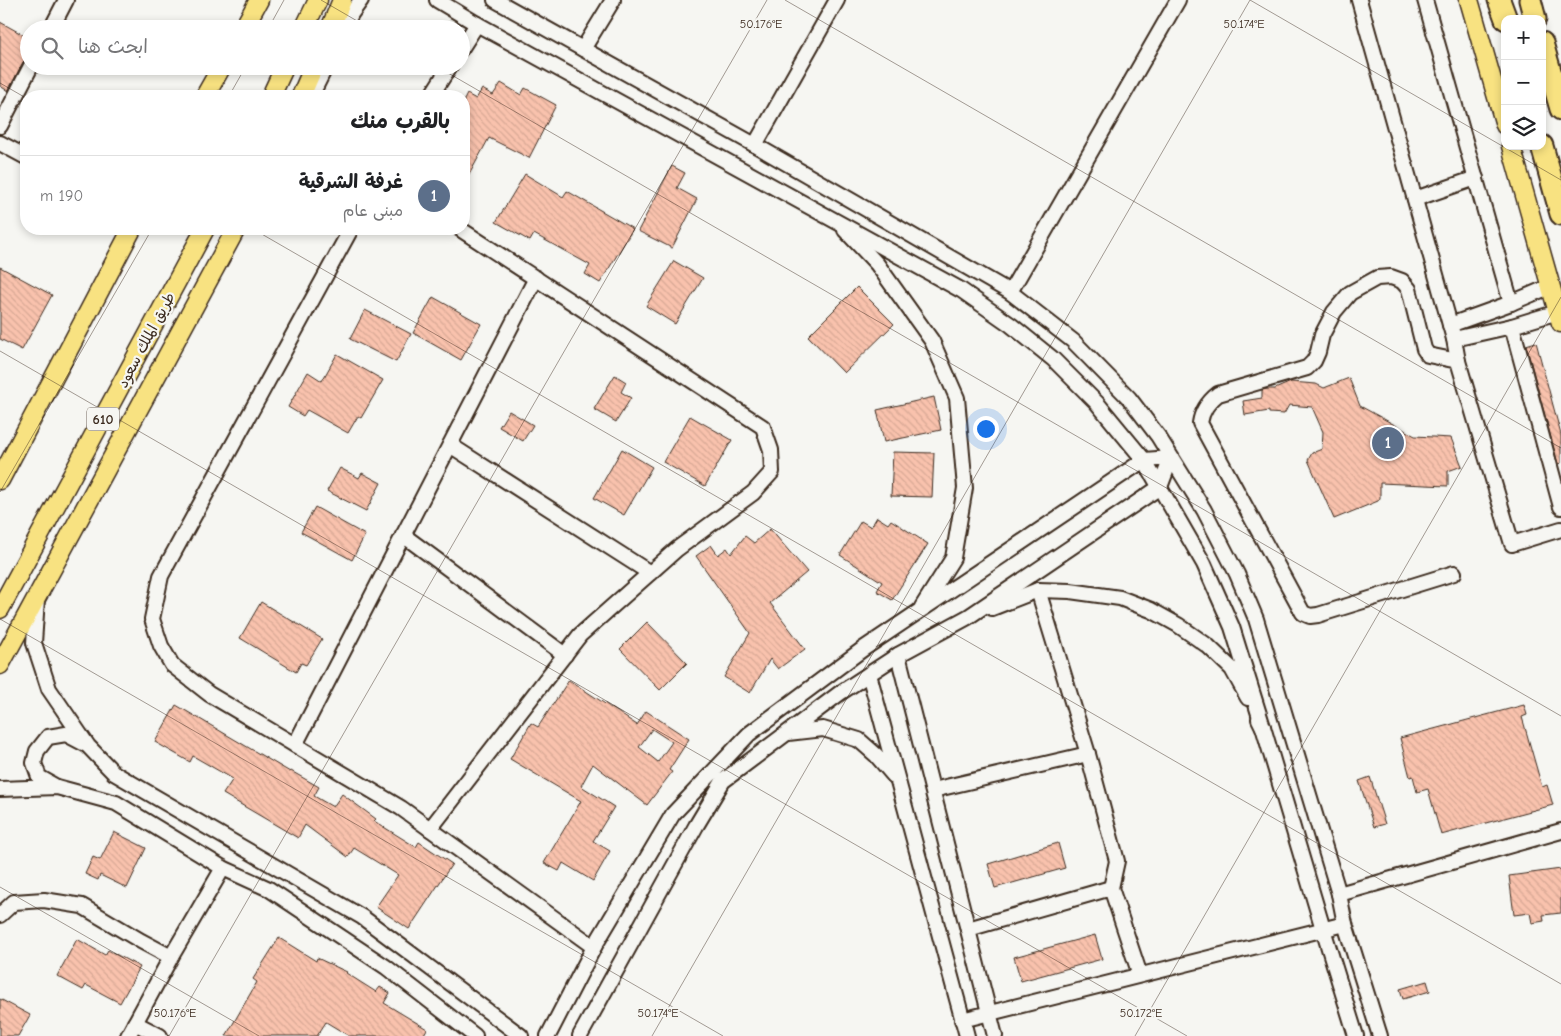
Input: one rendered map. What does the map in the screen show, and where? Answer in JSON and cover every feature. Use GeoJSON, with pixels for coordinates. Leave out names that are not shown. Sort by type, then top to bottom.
{"type":"FeatureCollection","features":[{"type":"Feature","properties":{"kind":"highway"},"geometry":{"type":"LineString","coordinates":[[1501,0],[1505,15]]}},
{"type":"Feature","properties":{"kind":"highway"},"geometry":{"type":"LineString","coordinates":[[1530,0],[1535,15]]}},
{"type":"Feature","properties":{"kind":"highway"},"geometry":{"type":"LineString","coordinates":[[1546,57],[1561,109]]}},
{"type":"Feature","properties":{"kind":"highway"},"geometry":{"type":"LineString","coordinates":[[1543,150],[1561,214]]}},
{"type":"Feature","properties":{"kind":"main road"},"geometry":{"type":"LineString","coordinates":[[248,20],[259,0]]}},
{"type":"Feature","properties":{"kind":"main road"},"geometry":{"type":"LineString","coordinates":[[308,20],[318,0]]}},
{"type":"Feature","properties":{"kind":"main road"},"geometry":{"type":"LineString","coordinates":[[334,20],[342,0]]}},
{"type":"Feature","properties":{"kind":"main road"},"geometry":{"type":"LineString","coordinates":[[1469,0],[1501,111]]}},
{"type":"Feature","properties":{"kind":"main road"},"geometry":{"type":"LineString","coordinates":[[208,90],[217,75]]}},
{"type":"Feature","properties":{"kind":"main road"},"geometry":{"type":"LineString","coordinates":[[274,90],[281,75]]}},
{"type":"Feature","properties":{"kind":"main road"},"geometry":{"type":"LineString","coordinates":[[304,90],[310,75]]}},
{"type":"Feature","properties":{"kind":"main road"},"geometry":{"type":"LineString","coordinates":[[1512,150],[1560,318]]}},
{"type":"Feature","properties":{"kind":"main road"},"geometry":{"type":"LineString","coordinates":[[0,480],[129,235]]}},
{"type":"Feature","properties":{"kind":"main road","name":"طريق الملك سعود"},"geometry":{"type":"LineString","coordinates":[[0,609],[202,235]]}},
{"type":"Feature","properties":{"kind":"main road"},"geometry":{"type":"LineString","coordinates":[[0,665],[233,235]]}},
{"type":"Feature","properties":{"kind":"street"},"geometry":{"type":"LineString","coordinates":[[56,20],[66,0]]}},
{"type":"Feature","properties":{"kind":"street"},"geometry":{"type":"LineString","coordinates":[[348,20],[361,0]]}},
{"type":"Feature","properties":{"kind":"street"},"geometry":{"type":"LineString","coordinates":[[437,0],[477,24],[961,290],[1011,325],[1053,359],[1090,397],[1144,460],[1204,564],[1232,627],[1322,930],[1356,1036]]}},
{"type":"Feature","properties":{"kind":"street"},"geometry":{"type":"LineString","coordinates":[[494,0],[755,145],[1010,292],[1073,341],[1129,398],[1158,436],[1204,510],[1237,574],[1256,619],[1339,894],[1345,924],[1380,1036]]}},
{"type":"Feature","properties":{"kind":"street"},"geometry":{"type":"LineString","coordinates":[[583,50],[614,0]]}},
{"type":"Feature","properties":{"kind":"street"},"geometry":{"type":"LineString","coordinates":[[755,145],[837,0]]}},
{"type":"Feature","properties":{"kind":"street"},"geometry":{"type":"LineString","coordinates":[[1010,292],[1178,0]]}},
{"type":"Feature","properties":{"kind":"street"},"geometry":{"type":"LineString","coordinates":[[1359,0],[1454,339],[1458,361],[1512,544],[1561,529]]}},
{"type":"Feature","properties":{"kind":"street"},"geometry":{"type":"LineString","coordinates":[[1425,0],[1511,303]]}},
{"type":"Feature","properties":{"kind":"street"},"geometry":{"type":"LineString","coordinates":[[470,35],[477,24]]}},
{"type":"Feature","properties":{"kind":"street"},"geometry":{"type":"LineString","coordinates":[[0,126],[26,75]]}},
{"type":"Feature","properties":{"kind":"street"},"geometry":{"type":"LineString","coordinates":[[314,90],[322,75]]}},
{"type":"Feature","properties":{"kind":"street"},"geometry":{"type":"LineString","coordinates":[[435,90],[444,75]]}},
{"type":"Feature","properties":{"kind":"street"},"geometry":{"type":"LineString","coordinates":[[0,143],[20,154]]}},
{"type":"Feature","properties":{"kind":"street"},"geometry":{"type":"LineString","coordinates":[[1415,199],[1476,178]]}},
{"type":"Feature","properties":{"kind":"street"},"geometry":{"type":"LineString","coordinates":[[836,220],[877,264],[932,341],[957,398],[965,488],[953,558],[919,611]]}},
{"type":"Feature","properties":{"kind":"street"},"geometry":{"type":"LineString","coordinates":[[347,235],[160,576],[152,619],[161,646],[172,665],[209,694],[401,808],[594,947]]}},
{"type":"Feature","properties":{"kind":"street"},"geometry":{"type":"LineString","coordinates":[[430,829],[580,635],[676,549],[753,493],[772,472],[770,450],[763,427],[469,235]]}},
{"type":"Feature","properties":{"kind":"street"},"geometry":{"type":"LineString","coordinates":[[1454,573],[1318,615],[1310,616],[1303,612],[1200,424],[1201,414],[1209,401],[1218,394],[1307,368],[1314,361],[1322,335],[1334,312],[1350,294],[1377,278],[1391,277],[1402,281],[1409,289],[1424,349],[1428,355],[1458,361]]}},
{"type":"Feature","properties":{"kind":"street"},"geometry":{"type":"LineString","coordinates":[[295,745],[536,278]]}},
{"type":"Feature","properties":{"kind":"street"},"geometry":{"type":"LineString","coordinates":[[1450,326],[1551,286]]}},
{"type":"Feature","properties":{"kind":"street"},"geometry":{"type":"LineString","coordinates":[[1454,339],[1560,318]]}},
{"type":"Feature","properties":{"kind":"street"},"geometry":{"type":"LineString","coordinates":[[1512,326],[1561,507]]}},
{"type":"Feature","properties":{"kind":"street"},"geometry":{"type":"LineString","coordinates":[[450,445],[650,573]]}},
{"type":"Feature","properties":{"kind":"street"},"geometry":{"type":"LineString","coordinates":[[548,1036],[594,947],[674,814],[749,734],[863,649],[1144,460],[1171,458]]}},
{"type":"Feature","properties":{"kind":"street"},"geometry":{"type":"LineString","coordinates":[[580,1036],[696,826],[723,781],[840,693],[898,655],[968,617],[1160,487],[1171,458]]}},
{"type":"Feature","properties":{"kind":"street"},"geometry":{"type":"LineString","coordinates":[[403,535],[565,655]]}},
{"type":"Feature","properties":{"kind":"street"},"geometry":{"type":"LineString","coordinates":[[968,617],[1038,590],[1070,591],[1120,598],[1151,610],[1178,625],[1208,646],[1232,669],[1263,727]]}},
{"type":"Feature","properties":{"kind":"street"},"geometry":{"type":"LineString","coordinates":[[1038,590],[1088,754],[1117,861],[1111,888],[1140,975]]}},
{"type":"Feature","properties":{"kind":"street"},"geometry":{"type":"LineString","coordinates":[[37,596],[34,643],[50,689],[88,746],[114,774],[362,917],[521,1036]]}},
{"type":"Feature","properties":{"kind":"street"},"geometry":{"type":"LineString","coordinates":[[898,655],[995,1036]]}},
{"type":"Feature","properties":{"kind":"street"},"geometry":{"type":"LineString","coordinates":[[869,674],[966,1036]]}},
{"type":"Feature","properties":{"kind":"street"},"geometry":{"type":"LineString","coordinates":[[787,733],[823,729],[859,740],[876,755],[898,781]]}},
{"type":"Feature","properties":{"kind":"street"},"geometry":{"type":"LineString","coordinates":[[88,746],[66,734],[48,737],[37,751],[34,763],[39,777],[57,787],[116,803],[223,868],[269,889],[386,967],[475,1036]]}},
{"type":"Feature","properties":{"kind":"street"},"geometry":{"type":"LineString","coordinates":[[933,790],[1088,754]]}},
{"type":"Feature","properties":{"kind":"street"},"geometry":{"type":"LineString","coordinates":[[0,789],[57,787]]}},
{"type":"Feature","properties":{"kind":"street"},"geometry":{"type":"LineString","coordinates":[[1339,894],[1561,831]]}},
{"type":"Feature","properties":{"kind":"street"},"geometry":{"type":"LineString","coordinates":[[128,1036],[223,868]]}},
{"type":"Feature","properties":{"kind":"street"},"geometry":{"type":"LineString","coordinates":[[968,929],[1111,888]]}},
{"type":"Feature","properties":{"kind":"street"},"geometry":{"type":"LineString","coordinates":[[0,915],[14,902],[44,900],[82,906],[171,957]]}},
{"type":"Feature","properties":{"kind":"street"},"geometry":{"type":"LineString","coordinates":[[962,1020],[1345,924]]}},
{"type":"Feature","properties":{"kind":"street"},"geometry":{"type":"LineString","coordinates":[[135,1022],[160,1036]]}},
{"type":"Feature","properties":{"kind":"building"},"geometry":{"type":"Polygon","coordinates":[[[0,22],[20,33],[20,68],[8,91],[0,86],[0,22]]]}},
{"type":"Feature","properties":{"kind":"building"},"geometry":{"type":"Polygon","coordinates":[[[501,83],[521,95],[525,88],[556,105],[529,158],[489,138],[470,173],[470,96],[476,99],[482,89],[493,95],[501,83]]]}},
{"type":"Feature","properties":{"kind":"building"},"geometry":{"type":"Polygon","coordinates":[[[672,166],[685,173],[677,188],[697,199],[672,248],[638,231],[672,166]]]}},
{"type":"Feature","properties":{"kind":"building"},"geometry":{"type":"Polygon","coordinates":[[[525,174],[563,197],[567,191],[633,229],[600,283],[585,274],[590,265],[534,234],[530,241],[496,222],[525,174]]]}},
{"type":"Feature","properties":{"kind":"building"},"geometry":{"type":"Polygon","coordinates":[[[674,261],[703,278],[675,324],[646,306],[674,261]]]}},
{"type":"Feature","properties":{"kind":"building"},"geometry":{"type":"Polygon","coordinates":[[[0,267],[52,295],[22,350],[0,339],[0,267]]]}},
{"type":"Feature","properties":{"kind":"building"},"geometry":{"type":"Polygon","coordinates":[[[857,287],[894,324],[844,373],[808,336],[857,287]]]}},
{"type":"Feature","properties":{"kind":"building"},"geometry":{"type":"Polygon","coordinates":[[[433,297],[481,324],[461,360],[413,333],[433,297]]]}},
{"type":"Feature","properties":{"kind":"building"},"geometry":{"type":"Polygon","coordinates":[[[365,310],[411,334],[396,362],[350,339],[365,310]]]}},
{"type":"Feature","properties":{"kind":"building"},"geometry":{"type":"Polygon","coordinates":[[[1536,342],[1561,435],[1561,463],[1558,464],[1526,345],[1536,342]]]}},
{"type":"Feature","properties":{"kind":"building"},"geometry":{"type":"Polygon","coordinates":[[[337,354],[383,380],[361,418],[358,416],[348,433],[307,410],[303,416],[288,407],[308,372],[322,381],[337,354]]]}},
{"type":"Feature","properties":{"kind":"building"},"geometry":{"type":"Polygon","coordinates":[[[615,375],[626,382],[621,392],[631,398],[616,422],[594,409],[615,375]]]}},
{"type":"Feature","properties":{"kind":"building"},"geometry":{"type":"Polygon","coordinates":[[[1349,378],[1360,406],[1415,436],[1451,438],[1462,466],[1448,471],[1448,486],[1380,483],[1380,498],[1378,501],[1334,519],[1308,460],[1312,453],[1322,449],[1323,432],[1312,407],[1289,405],[1284,414],[1269,413],[1269,411],[1245,415],[1243,401],[1262,398],[1262,390],[1275,389],[1291,382],[1316,384],[1324,388],[1349,378]]]}},
{"type":"Feature","properties":{"kind":"building"},"geometry":{"type":"Polygon","coordinates":[[[934,397],[941,430],[884,442],[877,410],[934,397]]]}},
{"type":"Feature","properties":{"kind":"building"},"geometry":{"type":"Polygon","coordinates":[[[509,411],[533,425],[523,441],[499,427],[509,411]]]}},
{"type":"Feature","properties":{"kind":"building"},"geometry":{"type":"Polygon","coordinates":[[[690,416],[732,440],[705,486],[663,462],[690,416]]]}},
{"type":"Feature","properties":{"kind":"building"},"geometry":{"type":"Polygon","coordinates":[[[622,449],[652,467],[624,515],[594,498],[622,449]]]}},
{"type":"Feature","properties":{"kind":"building"},"geometry":{"type":"Polygon","coordinates":[[[893,452],[934,453],[932,497],[891,496],[893,452]]]}},
{"type":"Feature","properties":{"kind":"building"},"geometry":{"type":"Polygon","coordinates":[[[340,468],[359,478],[362,473],[381,483],[366,511],[327,491],[340,468]]]}},
{"type":"Feature","properties":{"kind":"building"},"geometry":{"type":"Polygon","coordinates":[[[315,507],[365,535],[352,560],[301,532],[315,507]]]}},
{"type":"Feature","properties":{"kind":"building"},"geometry":{"type":"Polygon","coordinates":[[[877,517],[888,524],[891,520],[928,544],[892,600],[877,591],[882,582],[840,555],[861,521],[871,527],[877,517]]]}},
{"type":"Feature","properties":{"kind":"building"},"geometry":{"type":"Polygon","coordinates":[[[770,529],[807,572],[770,603],[805,649],[778,669],[770,659],[750,693],[724,677],[750,633],[696,556],[711,545],[718,555],[727,548],[731,554],[745,536],[754,543],[770,529]]]}},
{"type":"Feature","properties":{"kind":"building"},"geometry":{"type":"Polygon","coordinates":[[[261,602],[322,639],[306,665],[301,663],[296,672],[240,638],[261,602]]]}},
{"type":"Feature","properties":{"kind":"building"},"geometry":{"type":"Polygon","coordinates":[[[647,622],[687,663],[660,690],[620,649],[647,622]]]}},
{"type":"Feature","properties":{"kind":"building"},"geometry":{"type":"Polygon","coordinates":[[[569,680],[637,725],[646,711],[689,739],[669,770],[672,772],[647,805],[593,764],[581,786],[614,807],[593,841],[610,851],[593,881],[563,863],[559,871],[544,863],[581,801],[510,759],[531,723],[538,727],[569,680]],[[652,729],[639,747],[658,762],[672,742],[652,729]]]}},
{"type":"Feature","properties":{"kind":"building"},"geometry":{"type":"Polygon","coordinates":[[[176,705],[319,787],[314,796],[333,807],[342,794],[376,819],[374,821],[416,847],[419,842],[452,864],[409,929],[376,907],[398,875],[354,848],[348,857],[305,825],[298,838],[223,794],[233,779],[193,756],[190,762],[155,742],[176,705]]]}},
{"type":"Feature","properties":{"kind":"building"},"geometry":{"type":"Polygon","coordinates":[[[1524,705],[1527,715],[1522,717],[1542,787],[1547,785],[1553,805],[1441,835],[1428,789],[1417,792],[1413,776],[1410,777],[1400,738],[1524,705]]]}},
{"type":"Feature","properties":{"kind":"building"},"geometry":{"type":"Polygon","coordinates":[[[1370,777],[1385,824],[1374,827],[1359,781],[1370,777]]]}},
{"type":"Feature","properties":{"kind":"building"},"geometry":{"type":"Polygon","coordinates":[[[114,832],[146,848],[127,888],[100,875],[98,880],[85,874],[93,857],[100,860],[114,832]]]}},
{"type":"Feature","properties":{"kind":"building"},"geometry":{"type":"Polygon","coordinates":[[[1058,843],[1065,868],[995,888],[988,864],[1058,843]]]}},
{"type":"Feature","properties":{"kind":"building"},"geometry":{"type":"Polygon","coordinates":[[[1561,869],[1561,913],[1543,915],[1544,921],[1532,923],[1530,913],[1514,915],[1509,876],[1561,869]]]}},
{"type":"Feature","properties":{"kind":"building"},"geometry":{"type":"Polygon","coordinates":[[[1095,935],[1102,959],[1021,981],[1014,957],[1095,935]]]}},
{"type":"Feature","properties":{"kind":"building"},"geometry":{"type":"Polygon","coordinates":[[[279,938],[316,961],[317,958],[347,972],[376,992],[380,987],[390,993],[384,1003],[427,1029],[423,1036],[349,1036],[326,1022],[317,1036],[226,1036],[257,982],[253,979],[279,938]]]}},
{"type":"Feature","properties":{"kind":"building"},"geometry":{"type":"Polygon","coordinates":[[[77,939],[105,955],[108,950],[140,967],[120,1003],[86,985],[83,990],[57,976],[77,939]]]}},
{"type":"Feature","properties":{"kind":"building"},"geometry":{"type":"Polygon","coordinates":[[[1427,981],[1430,991],[1403,999],[1400,989],[1427,981]]]}},
{"type":"Feature","properties":{"kind":"building"},"geometry":{"type":"Polygon","coordinates":[[[0,999],[30,1015],[18,1036],[0,1036],[0,999]]]}},
{"type":"Feature","properties":{"kind":"place","name":"غرفة الشرقية"},"geometry":{"type":"Point","coordinates":[1388,443]}}]}
